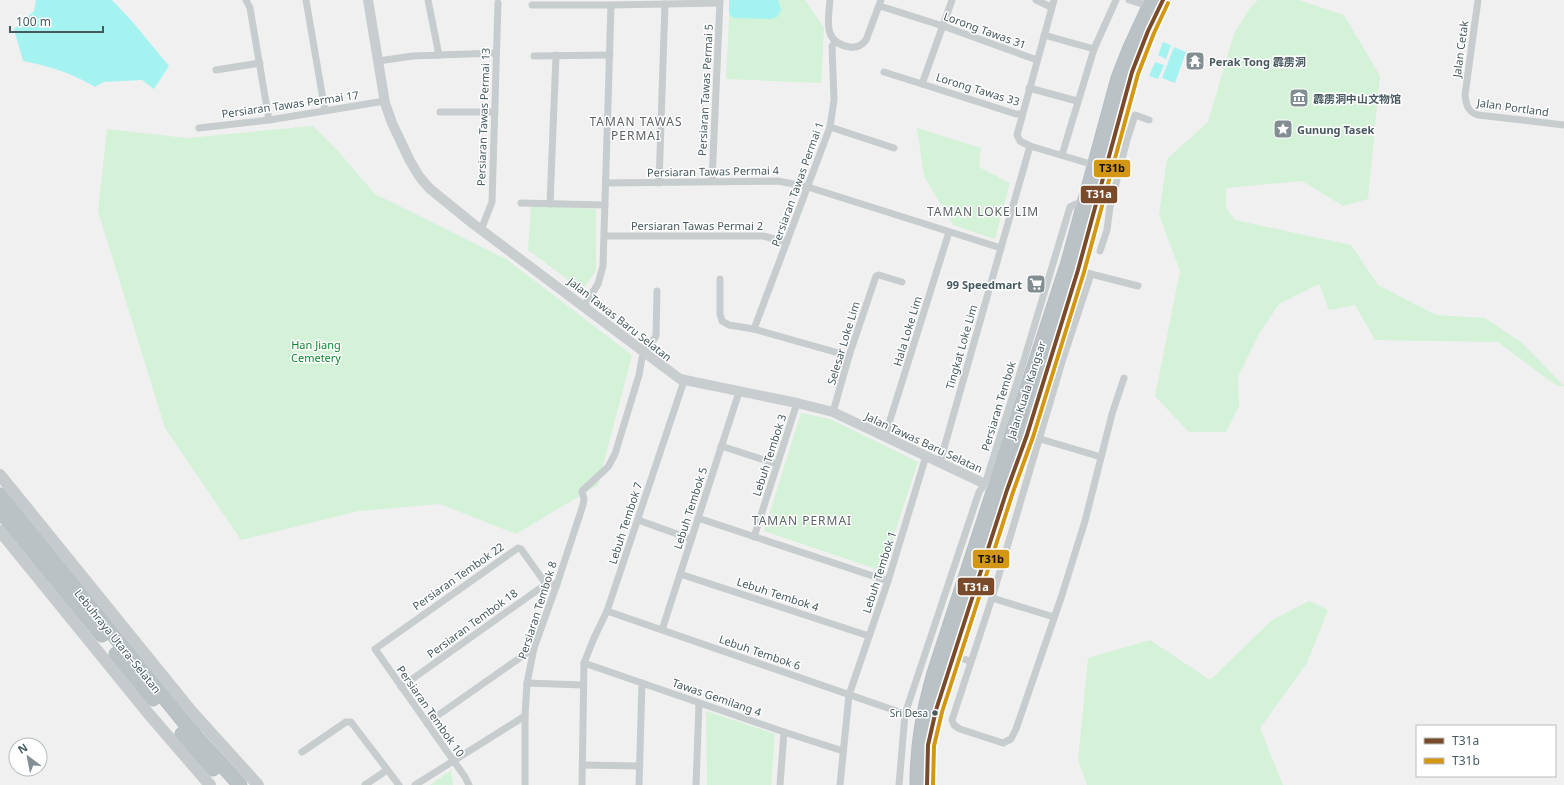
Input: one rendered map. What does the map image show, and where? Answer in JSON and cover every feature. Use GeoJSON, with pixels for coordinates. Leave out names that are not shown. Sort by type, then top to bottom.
{"type":"FeatureCollection","features":[{"type":"Feature","properties":{"kind":"highway","name":"Jalan Kuala Kangsar"},"geometry":{"type":"LineString","coordinates":[[927,785],[928,745],[931,726],[1007,490],[1033,437],[1085,272],[1088,235],[1121,138],[1132,72],[1163,0]]}},
{"type":"Feature","properties":{"kind":"highway","name":"Jalan Kuala Kangsar"},"geometry":{"type":"LineString","coordinates":[[917,785],[918,745],[921,725],[934,673],[949,631],[990,485],[1068,262],[1118,78],[1150,3]]}},
{"type":"Feature","properties":{"kind":"highway","name":"Lebuhraya Utara–Selatan"},"geometry":{"type":"LineString","coordinates":[[0,495],[197,738],[240,785]]}},
{"type":"Feature","properties":{"kind":"highway","name":"Lebuhraya Utara–Selatan"},"geometry":{"type":"LineString","coordinates":[[0,511],[194,749],[228,785]]}},
{"type":"Feature","properties":{"kind":"highway"},"geometry":{"type":"LineString","coordinates":[[934,673],[940,670],[945,661],[954,656],[949,649],[951,635],[949,631]]}},
{"type":"Feature","properties":{"kind":"main road"},"geometry":{"type":"LineString","coordinates":[[0,475],[192,712],[258,785]]}},
{"type":"Feature","properties":{"kind":"main road"},"geometry":{"type":"LineString","coordinates":[[0,531],[148,713],[210,785]]}},
{"type":"Feature","properties":{"kind":"street"},"geometry":{"type":"LineString","coordinates":[[246,0],[250,8],[269,120]]}},
{"type":"Feature","properties":{"kind":"street"},"geometry":{"type":"LineString","coordinates":[[306,0],[326,111]]}},
{"type":"Feature","properties":{"kind":"street","name":"Jalan Tawas Baru Selatan"},"geometry":{"type":"LineString","coordinates":[[368,0],[385,102],[392,123],[410,161],[419,176],[429,188],[481,230],[584,306],[672,375],[684,381],[797,403],[833,412],[990,485],[1007,490]]}},
{"type":"Feature","properties":{"kind":"street"},"geometry":{"type":"LineString","coordinates":[[428,0],[438,55]]}},
{"type":"Feature","properties":{"kind":"street","name":"Persiaran Tawas Permai 1"},"geometry":{"type":"LineString","coordinates":[[754,330],[830,127],[834,100],[833,45],[828,25],[830,0]]}},
{"type":"Feature","properties":{"kind":"street","name":"Lorong Tawas 33"},"geometry":{"type":"LineString","coordinates":[[952,0],[922,84],[1016,114],[1022,114]]}},
{"type":"Feature","properties":{"kind":"street"},"geometry":{"type":"LineString","coordinates":[[1036,0],[1053,4],[1022,114],[1017,135],[1018,139],[1030,146],[1094,165]]}},
{"type":"Feature","properties":{"kind":"street"},"geometry":{"type":"LineString","coordinates":[[1062,155],[1077,101],[1094,49],[1116,0]]}},
{"type":"Feature","properties":{"kind":"street"},"geometry":{"type":"LineString","coordinates":[[1129,0],[1150,3]]}},
{"type":"Feature","properties":{"kind":"street","name":"Jalan Cetak"},"geometry":{"type":"LineString","coordinates":[[1466,101],[1465,95],[1478,0]]}},
{"type":"Feature","properties":{"kind":"street"},"geometry":{"type":"LineString","coordinates":[[532,5],[665,4],[720,1]]}},
{"type":"Feature","properties":{"kind":"street","name":"Persiaran Tawas Permai 5"},"geometry":{"type":"LineString","coordinates":[[712,181],[720,1]]}},
{"type":"Feature","properties":{"kind":"street","name":"Persiaran Tawas Permai 13"},"geometry":{"type":"LineString","coordinates":[[481,230],[492,202],[498,3]]}},
{"type":"Feature","properties":{"kind":"street"},"geometry":{"type":"LineString","coordinates":[[833,45],[851,48],[861,45],[866,40],[880,3]]}},
{"type":"Feature","properties":{"kind":"street","name":"Lorong Tawas 31"},"geometry":{"type":"LineString","coordinates":[[880,3],[1037,60]]}},
{"type":"Feature","properties":{"kind":"street"},"geometry":{"type":"LineString","coordinates":[[659,183],[665,4]]}},
{"type":"Feature","properties":{"kind":"street"},"geometry":{"type":"LineString","coordinates":[[584,306],[602,275],[605,236],[611,5]]}},
{"type":"Feature","properties":{"kind":"street"},"geometry":{"type":"LineString","coordinates":[[1044,35],[1094,49]]}},
{"type":"Feature","properties":{"kind":"street"},"geometry":{"type":"LineString","coordinates":[[378,61],[414,56],[496,53]]}},
{"type":"Feature","properties":{"kind":"street"},"geometry":{"type":"LineString","coordinates":[[534,56],[610,55]]}},
{"type":"Feature","properties":{"kind":"street"},"geometry":{"type":"LineString","coordinates":[[550,204],[556,56]]}},
{"type":"Feature","properties":{"kind":"street"},"geometry":{"type":"LineString","coordinates":[[216,70],[260,63]]}},
{"type":"Feature","properties":{"kind":"street"},"geometry":{"type":"LineString","coordinates":[[884,72],[922,84]]}},
{"type":"Feature","properties":{"kind":"street"},"geometry":{"type":"LineString","coordinates":[[1029,88],[1077,101]]}},
{"type":"Feature","properties":{"kind":"street","name":"Jalan Portland"},"geometry":{"type":"LineString","coordinates":[[1466,101],[1471,112],[1478,115],[1564,125]]}},
{"type":"Feature","properties":{"kind":"street","name":"Persiaran Tawas Permai 17"},"geometry":{"type":"LineString","coordinates":[[199,128],[269,120],[385,102]]}},
{"type":"Feature","properties":{"kind":"street"},"geometry":{"type":"LineString","coordinates":[[440,112],[495,112]]}},
{"type":"Feature","properties":{"kind":"street"},"geometry":{"type":"LineString","coordinates":[[1100,251],[1107,230],[1121,138],[1135,115],[1137,114],[1149,120]]}},
{"type":"Feature","properties":{"kind":"street"},"geometry":{"type":"LineString","coordinates":[[830,127],[894,148]]}},
{"type":"Feature","properties":{"kind":"street","name":"Tingkat Loke Lim"},"geometry":{"type":"LineString","coordinates":[[940,462],[1030,146]]}},
{"type":"Feature","properties":{"kind":"street","name":"Persiaran Tawas Permai 4"},"geometry":{"type":"LineString","coordinates":[[606,184],[778,181],[808,187],[1001,248]]}},
{"type":"Feature","properties":{"kind":"street"},"geometry":{"type":"LineString","coordinates":[[521,203],[605,205]]}},
{"type":"Feature","properties":{"kind":"street","name":"Hala Loke Lim"},"geometry":{"type":"LineString","coordinates":[[885,436],[949,232]]}},
{"type":"Feature","properties":{"kind":"street"},"geometry":{"type":"LineString","coordinates":[[1088,235],[1103,241]]}},
{"type":"Feature","properties":{"kind":"street","name":"Persiaran Tawas Permai 2"},"geometry":{"type":"LineString","coordinates":[[605,236],[764,236],[788,242]]}},
{"type":"Feature","properties":{"kind":"street"},"geometry":{"type":"LineString","coordinates":[[1085,272],[1138,286]]}},
{"type":"Feature","properties":{"kind":"street","name":"Selesar Loke Lim"},"geometry":{"type":"LineString","coordinates":[[833,412],[848,356],[876,276],[879,275],[902,282]]}},
{"type":"Feature","properties":{"kind":"street"},"geometry":{"type":"LineString","coordinates":[[720,279],[720,314],[722,320],[729,325],[754,330],[848,356]]}},
{"type":"Feature","properties":{"kind":"street"},"geometry":{"type":"LineString","coordinates":[[644,353],[656,336],[657,291]]}},
{"type":"Feature","properties":{"kind":"street","name":"Persiaran Tembok 8"},"geometry":{"type":"LineString","coordinates":[[525,785],[525,716],[527,683],[534,648],[583,505],[584,498],[582,491],[608,467],[615,454],[639,375],[644,353]]}},
{"type":"Feature","properties":{"kind":"street"},"geometry":{"type":"LineString","coordinates":[[1101,457],[1033,437],[992,598],[970,661],[952,720],[954,725],[960,729],[1003,743],[1011,739],[1016,729],[1085,521],[1112,414],[1124,378]]}},
{"type":"Feature","properties":{"kind":"street","name":"Lebuh Tembok 7"},"geometry":{"type":"LineString","coordinates":[[582,785],[583,667],[594,638],[607,611],[684,381]]}},
{"type":"Feature","properties":{"kind":"street","name":"Lebuh Tembok 5"},"geometry":{"type":"LineString","coordinates":[[662,630],[739,392]]}},
{"type":"Feature","properties":{"kind":"street","name":"Lebuh Tembok 3"},"geometry":{"type":"LineString","coordinates":[[754,537],[797,403]]}},
{"type":"Feature","properties":{"kind":"street"},"geometry":{"type":"LineString","coordinates":[[722,446],[777,464]]}},
{"type":"Feature","properties":{"kind":"street","name":"Lebuh Tembok 1"},"geometry":{"type":"LineString","coordinates":[[840,785],[849,695],[888,581],[926,456]]}},
{"type":"Feature","properties":{"kind":"street"},"geometry":{"type":"LineString","coordinates":[[899,785],[905,714],[979,492],[990,485]]}},
{"type":"Feature","properties":{"kind":"street"},"geometry":{"type":"LineString","coordinates":[[698,518],[888,581]]}},
{"type":"Feature","properties":{"kind":"street"},"geometry":{"type":"LineString","coordinates":[[638,520],[691,539]]}},
{"type":"Feature","properties":{"kind":"street","name":"Persiaran Tembok 22"},"geometry":{"type":"LineString","coordinates":[[375,649],[518,548],[522,549],[546,584]]}},
{"type":"Feature","properties":{"kind":"street","name":"Lebuh Tembok 4"},"geometry":{"type":"LineString","coordinates":[[680,574],[869,636]]}},
{"type":"Feature","properties":{"kind":"street"},"geometry":{"type":"LineString","coordinates":[[546,584],[557,584]]}},
{"type":"Feature","properties":{"kind":"street","name":"Persiaran Tembok 18"},"geometry":{"type":"LineString","coordinates":[[401,687],[546,584]]}},
{"type":"Feature","properties":{"kind":"street"},"geometry":{"type":"LineString","coordinates":[[992,598],[1054,617]]}},
{"type":"Feature","properties":{"kind":"street","name":"Lebuh Tembok 6"},"geometry":{"type":"LineString","coordinates":[[607,611],[905,714]]}},
{"type":"Feature","properties":{"kind":"street"},"geometry":{"type":"LineString","coordinates":[[427,723],[534,648]]}},
{"type":"Feature","properties":{"kind":"street","name":"Persiaran Tembok 10"},"geometry":{"type":"LineString","coordinates":[[375,649],[469,785]]}},
{"type":"Feature","properties":{"kind":"street"},"geometry":{"type":"LineString","coordinates":[[954,656],[970,661]]}},
{"type":"Feature","properties":{"kind":"street","name":"Tawas Gemilang 4"},"geometry":{"type":"LineString","coordinates":[[583,667],[642,683],[843,751]]}},
{"type":"Feature","properties":{"kind":"street"},"geometry":{"type":"LineString","coordinates":[[527,683],[582,685]]}},
{"type":"Feature","properties":{"kind":"street"},"geometry":{"type":"LineString","coordinates":[[639,785],[642,683]]}},
{"type":"Feature","properties":{"kind":"street"},"geometry":{"type":"LineString","coordinates":[[696,785],[699,703]]}},
{"type":"Feature","properties":{"kind":"street"},"geometry":{"type":"LineString","coordinates":[[415,785],[525,716]]}},
{"type":"Feature","properties":{"kind":"street"},"geometry":{"type":"LineString","coordinates":[[302,752],[346,722],[353,723],[399,785]]}},
{"type":"Feature","properties":{"kind":"street"},"geometry":{"type":"LineString","coordinates":[[780,785],[784,732]]}},
{"type":"Feature","properties":{"kind":"street"},"geometry":{"type":"LineString","coordinates":[[583,764],[640,766]]}},
{"type":"Feature","properties":{"kind":"street"},"geometry":{"type":"LineString","coordinates":[[365,785],[387,770]]}},
{"type":"Feature","properties":{"kind":"green space"},"geometry":{"type":"Polygon","coordinates":[[[730,0],[805,0],[824,28],[821,83],[726,79],[730,0]]]}},
{"type":"Feature","properties":{"kind":"green space"},"geometry":{"type":"Polygon","coordinates":[[[1258,0],[1299,0],[1344,15],[1380,76],[1368,199],[1343,206],[1302,181],[1226,188],[1226,208],[1235,220],[1351,245],[1378,285],[1436,315],[1485,318],[1522,343],[1564,386],[1557,386],[1498,342],[1375,340],[1355,305],[1329,310],[1319,284],[1279,304],[1259,334],[1238,377],[1239,406],[1226,432],[1189,432],[1155,396],[1180,271],[1159,215],[1167,159],[1208,122],[1234,34],[1249,9],[1258,0]]]}},
{"type":"Feature","properties":{"kind":"green space","name":"Han Jiang Cemetery"},"geometry":{"type":"Polygon","coordinates":[[[313,126],[338,151],[375,194],[506,259],[632,355],[598,485],[516,534],[440,504],[359,511],[241,540],[165,428],[98,211],[107,129],[187,138],[313,126]]]}},
{"type":"Feature","properties":{"kind":"green space"},"geometry":{"type":"Polygon","coordinates":[[[917,128],[981,148],[979,167],[1010,183],[995,239],[953,225],[924,176],[917,128]]]}},
{"type":"Feature","properties":{"kind":"green space"},"geometry":{"type":"Polygon","coordinates":[[[531,205],[596,209],[596,271],[582,290],[528,250],[531,205]]]}},
{"type":"Feature","properties":{"kind":"green space"},"geometry":{"type":"Polygon","coordinates":[[[801,413],[830,419],[918,462],[882,571],[764,531],[801,413]]]}},
{"type":"Feature","properties":{"kind":"green space"},"geometry":{"type":"Polygon","coordinates":[[[1309,601],[1328,610],[1307,663],[1260,728],[1283,785],[1087,785],[1078,760],[1088,658],[1150,640],[1210,680],[1272,620],[1309,601]]]}},
{"type":"Feature","properties":{"kind":"green space"},"geometry":{"type":"Polygon","coordinates":[[[706,711],[775,734],[771,785],[707,785],[706,711]]]}},
{"type":"Feature","properties":{"kind":"green space"},"geometry":{"type":"Polygon","coordinates":[[[451,770],[453,785],[430,785],[451,770]]]}},
{"type":"Feature","properties":{"kind":"water"},"geometry":{"type":"Polygon","coordinates":[[[36,0],[112,0],[131,20],[169,66],[154,89],[142,80],[104,82],[95,87],[77,77],[43,65],[23,61],[14,29],[34,11],[36,0]]]}},
{"type":"Feature","properties":{"kind":"water"},"geometry":{"type":"Polygon","coordinates":[[[729,0],[778,0],[781,10],[777,17],[771,19],[733,18],[729,14],[729,0]]]}},
{"type":"Feature","properties":{"kind":"water"},"geometry":{"type":"Polygon","coordinates":[[[1163,42],[1171,45],[1166,59],[1158,55],[1163,42]]]}},
{"type":"Feature","properties":{"kind":"water"},"geometry":{"type":"Polygon","coordinates":[[[1174,47],[1186,52],[1175,83],[1162,78],[1174,47]]]}},
{"type":"Feature","properties":{"kind":"water"},"geometry":{"type":"Polygon","coordinates":[[[1155,62],[1164,65],[1158,79],[1149,76],[1155,62]]]}},
{"type":"Feature","properties":{"kind":"transit line","name":"T31a"},"geometry":{"type":"LineString","coordinates":[[927,785],[928,745],[936,710],[1007,490],[1027,435],[1078,270],[1132,72],[1148,31],[1163,0]]}},
{"type":"Feature","properties":{"kind":"transit line","name":"T31b"},"geometry":{"type":"LineString","coordinates":[[933,785],[934,746],[942,712],[1013,492],[1033,437],[1084,272],[1138,74],[1154,33],[1168,3]]}},
{"type":"Feature","properties":{"kind":"place","name":"Perak Tong 霹雳洞"},"geometry":{"type":"Point","coordinates":[1195,61]}},
{"type":"Feature","properties":{"kind":"place","name":"霹雳洞中山文物馆"},"geometry":{"type":"Point","coordinates":[1299,98]}},
{"type":"Feature","properties":{"kind":"place","name":"Gunung Tasek"},"geometry":{"type":"Point","coordinates":[1283,129]}},
{"type":"Feature","properties":{"kind":"place","name":"99 Speedmart"},"geometry":{"type":"Point","coordinates":[1036,284]}},
{"type":"Feature","properties":{"kind":"place","name":"Sri Desa"},"geometry":{"type":"Point","coordinates":[935,713]}},
{"type":"Feature","properties":{"kind":"district","name":"TAMAN TAWAS PERMAI"},"geometry":{"type":"Point","coordinates":[636,128]}},
{"type":"Feature","properties":{"kind":"district","name":"TAMAN LOKE LIM"},"geometry":{"type":"Point","coordinates":[983,211]}},
{"type":"Feature","properties":{"kind":"district","name":"TAMAN PERMAI"},"geometry":{"type":"Point","coordinates":[802,520]}}]}
